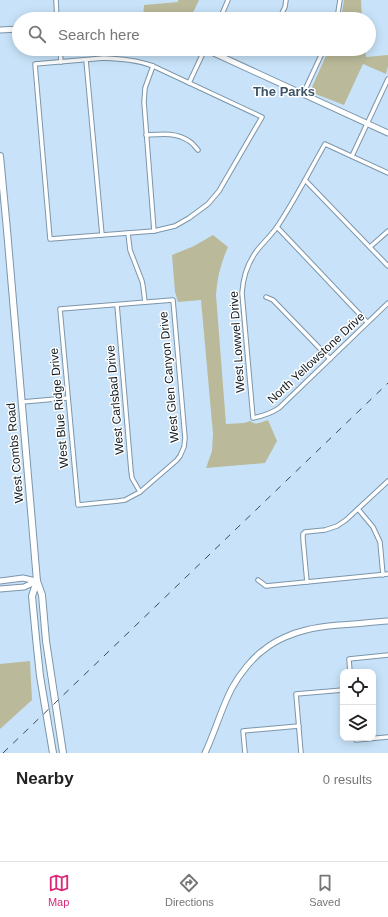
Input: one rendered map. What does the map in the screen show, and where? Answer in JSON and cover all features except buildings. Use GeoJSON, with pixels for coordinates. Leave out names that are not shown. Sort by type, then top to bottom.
{"type":"FeatureCollection","features":[{"type":"Feature","properties":{"kind":"main road","name":"West Combs Road"},"geometry":{"type":"LineString","coordinates":[[0,156],[3,216],[22,402],[37,582],[42,596],[46,641],[63,753]]}},
{"type":"Feature","properties":{"kind":"main road","name":"West Combs Road"},"geometry":{"type":"LineString","coordinates":[[37,582],[32,596],[40,676],[53,753]]}},
{"type":"Feature","properties":{"kind":"street"},"geometry":{"type":"LineString","coordinates":[[56,0],[57,12]]}},
{"type":"Feature","properties":{"kind":"street"},"geometry":{"type":"LineString","coordinates":[[223,12],[228,0]]}},
{"type":"Feature","properties":{"kind":"street"},"geometry":{"type":"LineString","coordinates":[[282,12],[286,0]]}},
{"type":"Feature","properties":{"kind":"street"},"geometry":{"type":"LineString","coordinates":[[337,12],[340,0]]}},
{"type":"Feature","properties":{"kind":"street"},"geometry":{"type":"LineString","coordinates":[[0,30],[12,29]]}},
{"type":"Feature","properties":{"kind":"street"},"geometry":{"type":"LineString","coordinates":[[61,56],[61,62]]}},
{"type":"Feature","properties":{"kind":"street"},"geometry":{"type":"LineString","coordinates":[[189,83],[202,56]]}},
{"type":"Feature","properties":{"kind":"street"},"geometry":{"type":"LineString","coordinates":[[220,56],[388,133]]}},
{"type":"Feature","properties":{"kind":"street"},"geometry":{"type":"LineString","coordinates":[[303,94],[321,56]]}},
{"type":"Feature","properties":{"kind":"street"},"geometry":{"type":"LineString","coordinates":[[104,58],[126,59],[142,62],[262,117],[219,191],[208,204],[184,222],[175,226],[154,231],[50,239],[35,64],[86,60],[104,58]]}},
{"type":"Feature","properties":{"kind":"street"},"geometry":{"type":"LineString","coordinates":[[86,60],[102,235]]}},
{"type":"Feature","properties":{"kind":"street"},"geometry":{"type":"LineString","coordinates":[[153,66],[145,88],[144,98],[154,231]]}},
{"type":"Feature","properties":{"kind":"street"},"geometry":{"type":"LineString","coordinates":[[388,79],[352,156],[388,173]]}},
{"type":"Feature","properties":{"kind":"street"},"geometry":{"type":"LineString","coordinates":[[383,89],[388,91]]}},
{"type":"Feature","properties":{"kind":"street"},"geometry":{"type":"LineString","coordinates":[[146,135],[177,135],[191,141],[198,150]]}},
{"type":"Feature","properties":{"kind":"street","name":"West Lowwel Drive"},"geometry":{"type":"LineString","coordinates":[[253,418],[242,300],[243,284],[248,268],[253,256],[277,227],[325,144],[352,156]]}},
{"type":"Feature","properties":{"kind":"street"},"geometry":{"type":"LineString","coordinates":[[305,180],[388,266]]}},
{"type":"Feature","properties":{"kind":"street"},"geometry":{"type":"LineString","coordinates":[[277,227],[368,322]]}},
{"type":"Feature","properties":{"kind":"street"},"geometry":{"type":"LineString","coordinates":[[370,247],[388,231]]}},
{"type":"Feature","properties":{"kind":"street"},"geometry":{"type":"LineString","coordinates":[[116,304],[145,302],[142,281],[130,250],[128,233]]}},
{"type":"Feature","properties":{"kind":"street"},"geometry":{"type":"LineString","coordinates":[[266,297],[273,300],[330,359]]}},
{"type":"Feature","properties":{"kind":"street","name":"West Glen Canyon Drive"},"geometry":{"type":"LineString","coordinates":[[140,492],[177,460],[183,452],[185,438],[172,300],[145,302]]}},
{"type":"Feature","properties":{"kind":"street","name":"North Yellowstone Drive"},"geometry":{"type":"LineString","coordinates":[[253,418],[272,413],[279,408],[388,303]]}},
{"type":"Feature","properties":{"kind":"street","name":"West Blue Ridge Drive"},"geometry":{"type":"LineString","coordinates":[[116,304],[60,309],[78,505],[125,500],[140,492]]}},
{"type":"Feature","properties":{"kind":"street","name":"West Carlsbad Drive"},"geometry":{"type":"LineString","coordinates":[[116,304],[131,471],[132,478],[140,492]]}},
{"type":"Feature","properties":{"kind":"street"},"geometry":{"type":"LineString","coordinates":[[22,402],[68,398]]}},
{"type":"Feature","properties":{"kind":"street"},"geometry":{"type":"LineString","coordinates":[[307,582],[302,539],[303,534],[305,532],[325,530],[337,526],[346,520],[388,481]]}},
{"type":"Feature","properties":{"kind":"street"},"geometry":{"type":"LineString","coordinates":[[358,509],[373,527],[380,542],[383,575]]}},
{"type":"Feature","properties":{"kind":"street"},"geometry":{"type":"LineString","coordinates":[[258,580],[266,586],[388,574]]}},
{"type":"Feature","properties":{"kind":"street"},"geometry":{"type":"LineString","coordinates":[[0,581],[22,578],[37,582]]}},
{"type":"Feature","properties":{"kind":"street"},"geometry":{"type":"LineString","coordinates":[[0,589],[24,587],[37,582]]}},
{"type":"Feature","properties":{"kind":"street"},"geometry":{"type":"LineString","coordinates":[[205,753],[232,688],[242,673],[265,648],[291,634],[307,629],[388,621]]}},
{"type":"Feature","properties":{"kind":"street"},"geometry":{"type":"LineString","coordinates":[[350,669],[349,659],[388,655]]}},
{"type":"Feature","properties":{"kind":"street"},"geometry":{"type":"LineString","coordinates":[[301,753],[296,694],[340,690]]}},
{"type":"Feature","properties":{"kind":"street"},"geometry":{"type":"LineString","coordinates":[[245,753],[243,731],[299,726]]}},
{"type":"Feature","properties":{"kind":"street"},"geometry":{"type":"LineString","coordinates":[[376,738],[388,737]]}},
{"type":"Feature","properties":{"kind":"green space"},"geometry":{"type":"Polygon","coordinates":[[[178,0],[199,0],[193,12],[143,12],[144,5],[178,2],[178,0]]]}},
{"type":"Feature","properties":{"kind":"green space"},"geometry":{"type":"Polygon","coordinates":[[[344,0],[361,0],[362,12],[342,12],[344,0]]]}},
{"type":"Feature","properties":{"kind":"green space"},"geometry":{"type":"Polygon","coordinates":[[[388,55],[386,74],[363,64],[344,105],[313,93],[312,87],[326,56],[366,57],[388,55]]]}},
{"type":"Feature","properties":{"kind":"green space"},"geometry":{"type":"Polygon","coordinates":[[[213,235],[228,247],[223,259],[217,283],[216,295],[226,424],[244,423],[250,421],[261,423],[268,420],[277,441],[265,463],[206,468],[212,451],[213,434],[201,300],[178,302],[175,292],[172,255],[194,246],[213,235]]]}},
{"type":"Feature","properties":{"kind":"green space"},"geometry":{"type":"Polygon","coordinates":[[[30,661],[32,700],[0,729],[0,664],[30,661]]]}},
{"type":"Feature","properties":{"kind":"railway"},"geometry":{"type":"LineString","coordinates":[[3,753],[388,383]]}},
{"type":"Feature","properties":{"kind":"district","name":"The Parks"},"geometry":{"type":"Point","coordinates":[284,91]}}]}
